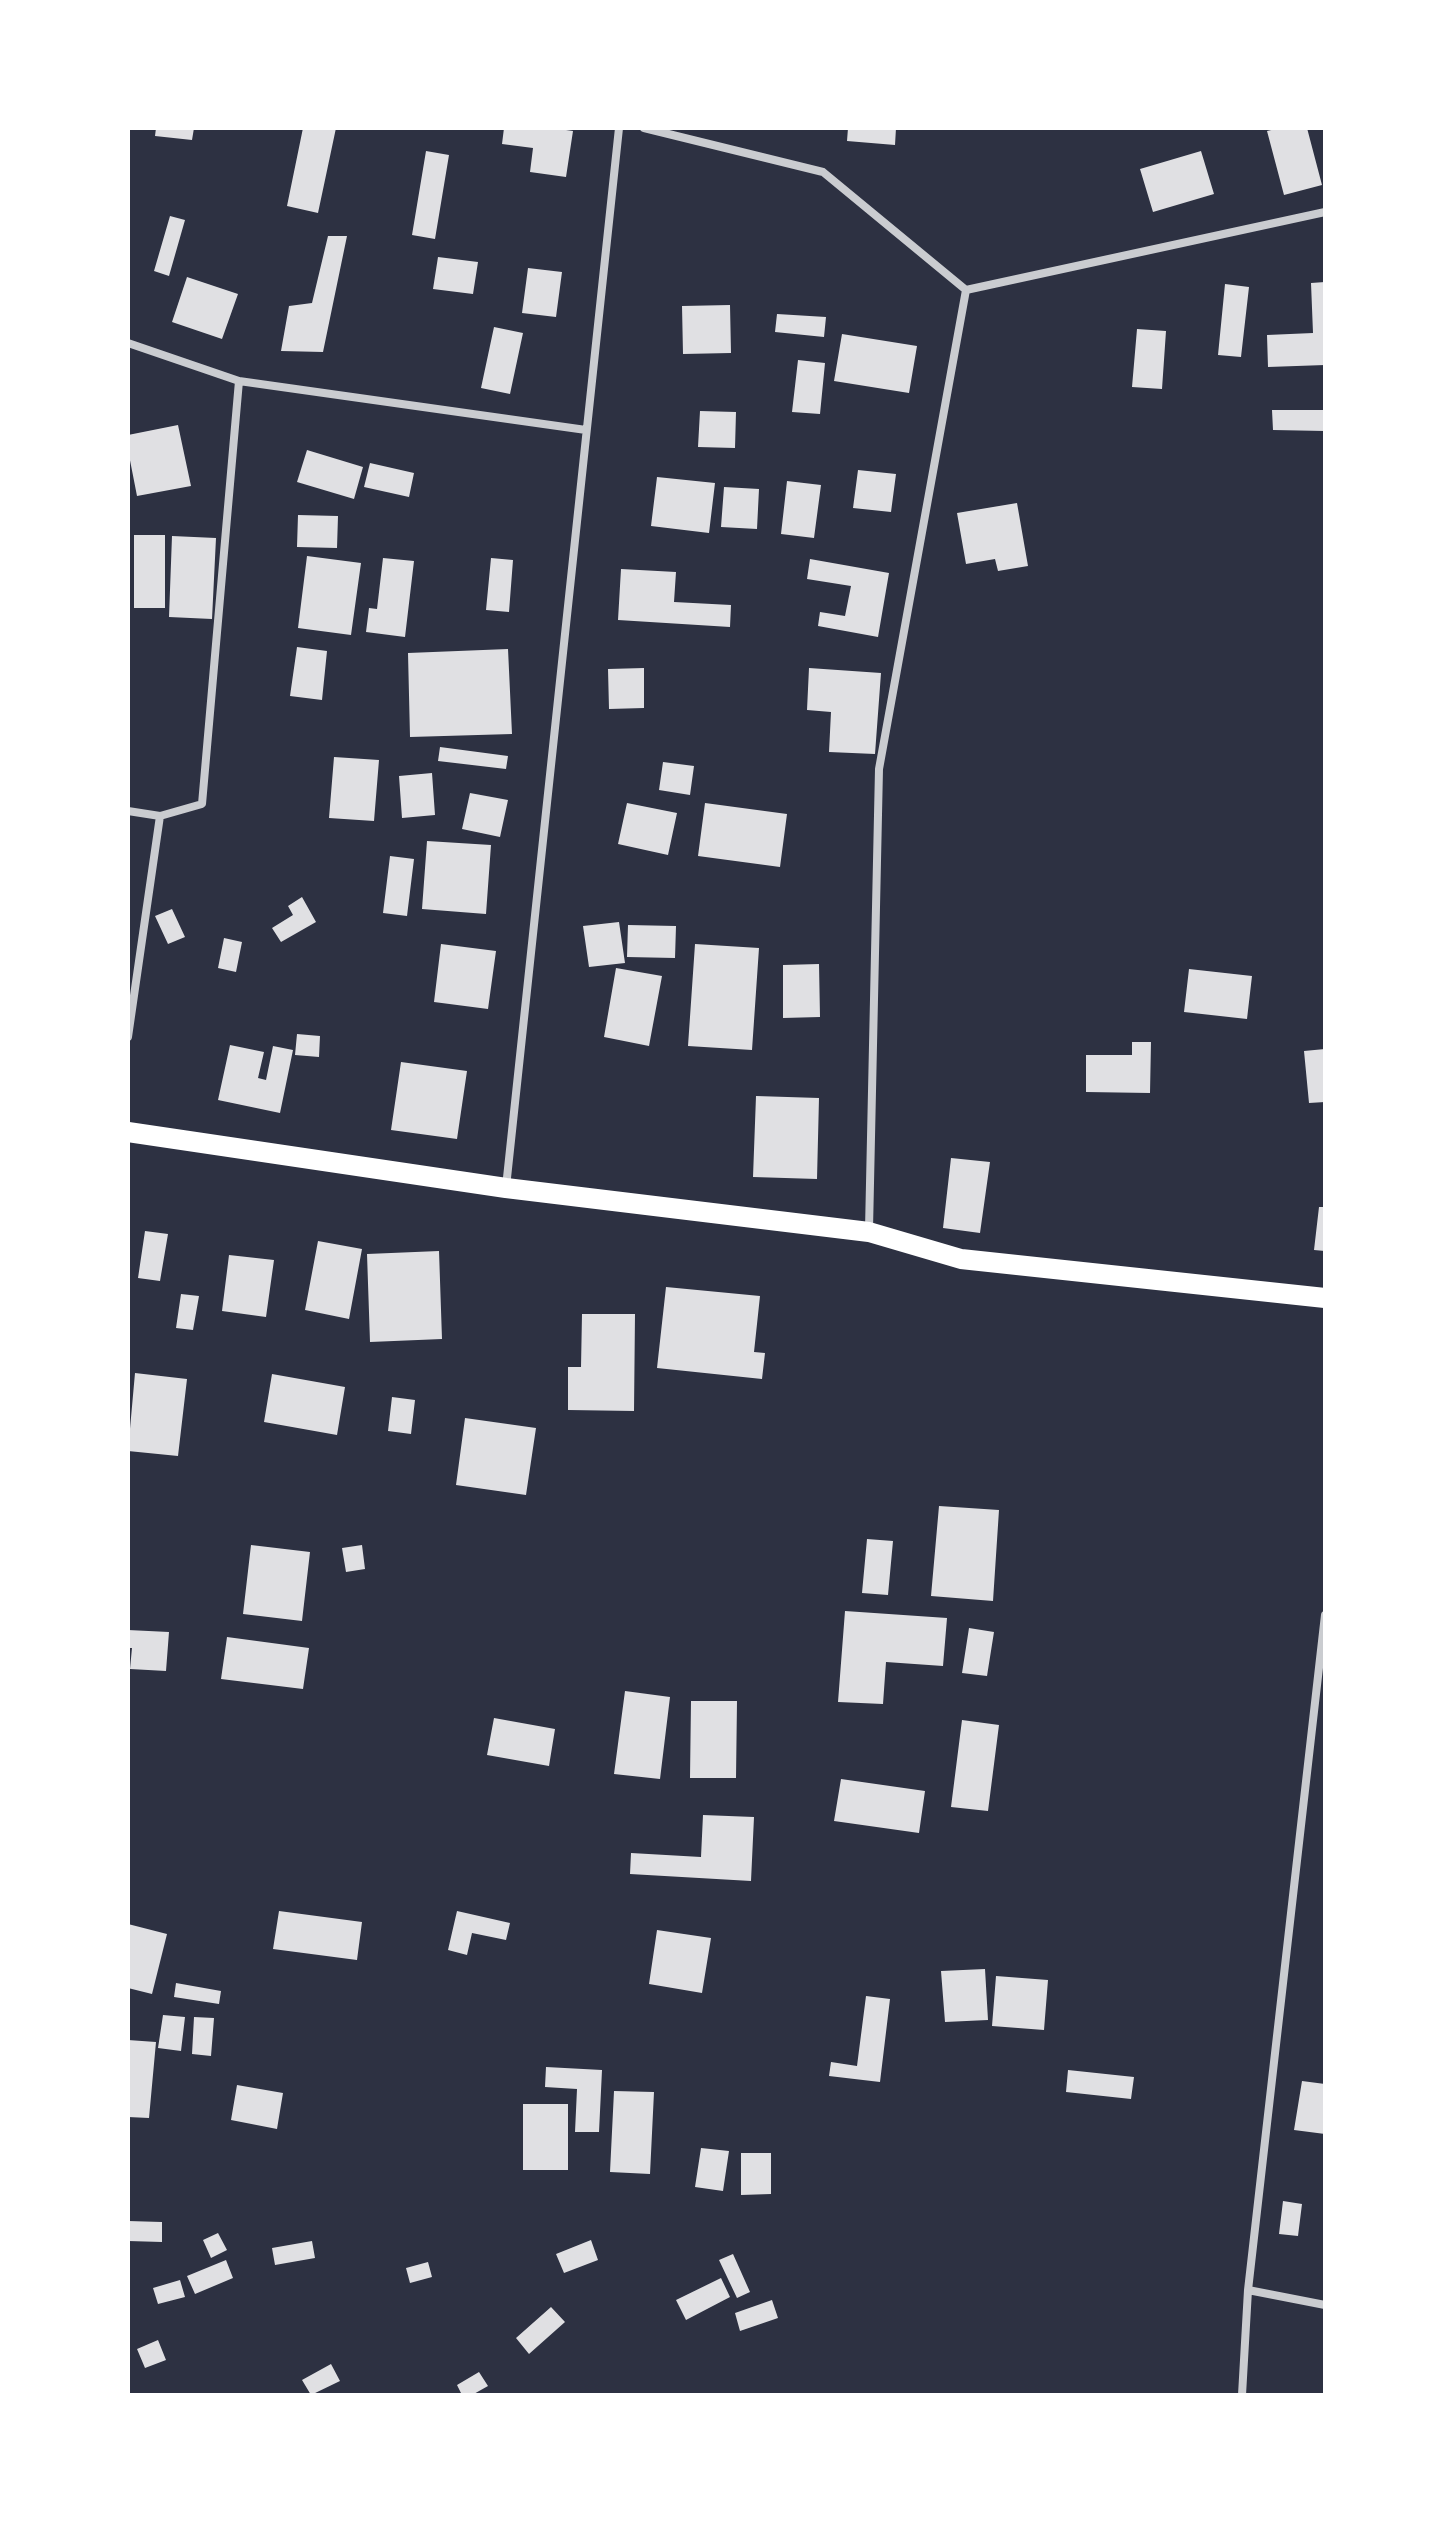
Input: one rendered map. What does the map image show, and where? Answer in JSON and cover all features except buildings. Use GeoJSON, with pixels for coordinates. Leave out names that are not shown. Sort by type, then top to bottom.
{"type":"FeatureCollection","features":[{"type":"Feature","properties":{"kind":"main road"},"geometry":{"type":"LineString","coordinates":[[128,1132],[506,1188],[869,1232],[961,1259],[1325,1298]]}},
{"type":"Feature","properties":{"kind":"street"},"geometry":{"type":"LineString","coordinates":[[506,1188],[619,128]]}},
{"type":"Feature","properties":{"kind":"street"},"geometry":{"type":"LineString","coordinates":[[644,128],[823,172],[966,290]]}},
{"type":"Feature","properties":{"kind":"street"},"geometry":{"type":"LineString","coordinates":[[966,290],[1325,212]]}},
{"type":"Feature","properties":{"kind":"street"},"geometry":{"type":"LineString","coordinates":[[869,1232],[879,769],[966,290]]}},
{"type":"Feature","properties":{"kind":"street"},"geometry":{"type":"LineString","coordinates":[[128,343],[239,381],[586,430]]}},
{"type":"Feature","properties":{"kind":"street"},"geometry":{"type":"LineString","coordinates":[[128,811],[160,816],[202,804],[239,381]]}},
{"type":"Feature","properties":{"kind":"street"},"geometry":{"type":"LineString","coordinates":[[128,1037],[160,816]]}},
{"type":"Feature","properties":{"kind":"street"},"geometry":{"type":"LineString","coordinates":[[1242,2395],[1248,2290],[1321,1676],[1325,1615]]}},
{"type":"Feature","properties":{"kind":"street"},"geometry":{"type":"LineString","coordinates":[[1248,2290],[1325,2305]]}}]}
